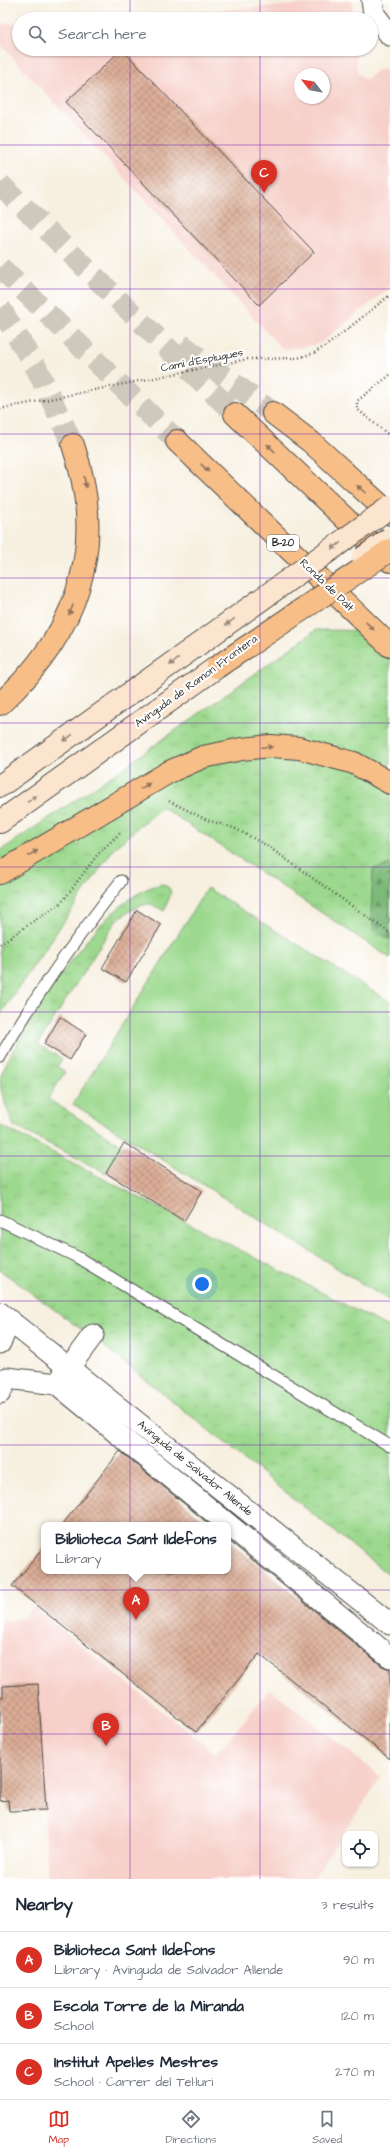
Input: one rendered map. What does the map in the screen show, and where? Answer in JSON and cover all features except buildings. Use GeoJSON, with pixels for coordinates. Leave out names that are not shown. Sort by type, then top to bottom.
{"type":"FeatureCollection","features":[{"type":"Feature","properties":{"kind":"highway"},"geometry":{"type":"LineString","coordinates":[[273,413],[311,442],[390,514]]}},
{"type":"Feature","properties":{"kind":"highway"},"geometry":{"type":"LineString","coordinates":[[236,414],[390,561]]}},
{"type":"Feature","properties":{"kind":"highway","name":"Ronda de Dalt"},"geometry":{"type":"LineString","coordinates":[[177,441],[390,646]]}},
{"type":"Feature","properties":{"kind":"highway"},"geometry":{"type":"LineString","coordinates":[[0,704],[30,673],[61,631],[71,609],[81,580],[87,552],[88,510],[83,473],[73,445]]}},
{"type":"Feature","properties":{"kind":"highway"},"geometry":{"type":"LineString","coordinates":[[216,667],[390,550]]}},
{"type":"Feature","properties":{"kind":"highway"},"geometry":{"type":"LineString","coordinates":[[0,873],[169,772],[203,757],[242,749],[270,746],[299,748],[354,763],[390,783]]}},
{"type":"Feature","properties":{"kind":"street"},"geometry":{"type":"LineString","coordinates":[[372,0],[374,12]]}},
{"type":"Feature","properties":{"kind":"street"},"geometry":{"type":"LineString","coordinates":[[378,19],[390,35]]}},
{"type":"Feature","properties":{"kind":"street"},"geometry":{"type":"LineString","coordinates":[[0,786],[390,507]]}},
{"type":"Feature","properties":{"kind":"street","name":"Avinguda de Ramon Frontera"},"geometry":{"type":"LineString","coordinates":[[0,822],[216,667],[390,538]]}},
{"type":"Feature","properties":{"kind":"street"},"geometry":{"type":"LineString","coordinates":[[0,1343],[5,1317]]}},
{"type":"Feature","properties":{"kind":"street","name":"Avinguda de Salvador Allende"},"geometry":{"type":"LineString","coordinates":[[5,1317],[390,1624]]}},
{"type":"Feature","properties":{"kind":"street"},"geometry":{"type":"LineString","coordinates":[[57,1384],[93,1335]]}},
{"type":"Feature","properties":{"kind":"street"},"geometry":{"type":"LineString","coordinates":[[0,1393],[7,1378],[57,1384],[225,1522]]}},
{"type":"Feature","properties":{"kind":"street"},"geometry":{"type":"LineString","coordinates":[[231,1527],[390,1657]]}},
{"type":"Feature","properties":{"kind":"lane"},"geometry":{"type":"LineString","coordinates":[[0,1057],[23,1017],[75,939],[121,881]]}},
{"type":"Feature","properties":{"kind":"lane"},"geometry":{"type":"LineString","coordinates":[[0,1220],[78,1257],[390,1446]]}},
{"type":"Feature","properties":{"kind":"path","name":"Camí d'Esplugues"},"geometry":{"type":"LineString","coordinates":[[0,409],[248,358],[298,358],[314,353],[330,343],[390,295]]}},
{"type":"Feature","properties":{"kind":"path"},"geometry":{"type":"LineString","coordinates":[[390,375],[357,401],[357,409],[390,436]]}},
{"type":"Feature","properties":{"kind":"path"},"geometry":{"type":"LineString","coordinates":[[167,800],[186,812],[234,828],[266,845],[390,933]]}},
{"type":"Feature","properties":{"kind":"path"},"geometry":{"type":"LineString","coordinates":[[0,944],[62,902],[98,854],[125,828]]}},
{"type":"Feature","properties":{"kind":"shaded area"},"geometry":{"type":"Polygon","coordinates":[[[352,1],[353,12],[186,12],[352,1]]]}},
{"type":"Feature","properties":{"kind":"shaded area"},"geometry":{"type":"Polygon","coordinates":[[[12,23],[12,56],[356,56],[357,72],[365,80],[377,70],[390,68],[390,287],[320,344],[283,350],[0,44],[0,24],[12,23]]]}},
{"type":"Feature","properties":{"kind":"shaded area"},"geometry":{"type":"Polygon","coordinates":[[[33,1607],[216,1754],[270,1689],[381,1777],[345,1831],[342,1831],[342,1836],[313,1879],[48,1879],[38,1684],[3,1686],[3,1697],[0,1697],[0,1620],[23,1619],[33,1607]]]}},
{"type":"Feature","properties":{"kind":"green space"},"geometry":{"type":"Polygon","coordinates":[[[316,630],[390,631],[390,958],[162,807],[114,848],[0,1015],[0,851],[120,770],[316,630]]]}},
{"type":"Feature","properties":{"kind":"green space"},"geometry":{"type":"Polygon","coordinates":[[[389,865],[390,940],[374,930],[371,913],[373,869],[389,865]]]}},
{"type":"Feature","properties":{"kind":"green space"},"geometry":{"type":"Polygon","coordinates":[[[163,884],[169,888],[171,893],[164,911],[151,904],[141,905],[117,919],[38,1044],[62,1059],[57,1067],[65,1072],[48,1099],[123,1146],[106,1173],[14,1126],[3,1097],[0,1080],[12,1052],[39,1008],[52,987],[85,942],[104,921],[123,904],[143,891],[163,884]]]}},
{"type":"Feature","properties":{"kind":"green space"},"geometry":{"type":"Polygon","coordinates":[[[207,888],[390,1002],[390,1301],[73,1104],[207,888]]]}},
{"type":"Feature","properties":{"kind":"green space"},"geometry":{"type":"Polygon","coordinates":[[[0,1125],[390,1328],[390,1576],[104,1346],[0,1270],[0,1125]]]}},
{"type":"Feature","properties":{"kind":"tunnel"},"geometry":{"type":"LineString","coordinates":[[0,184],[235,414]]}},
{"type":"Feature","properties":{"kind":"tunnel"},"geometry":{"type":"LineString","coordinates":[[0,267],[177,441]]}},
{"type":"Feature","properties":{"kind":"tunnel"},"geometry":{"type":"LineString","coordinates":[[0,308],[37,369],[73,445]]}},
{"type":"Feature","properties":{"kind":"tunnel"},"geometry":{"type":"LineString","coordinates":[[181,344],[273,413]]}},
{"type":"Feature","properties":{"kind":"place","name":"Institut Apel·les Mestres"},"geometry":{"type":"Point","coordinates":[264,193]}},
{"type":"Feature","properties":{"kind":"place","name":"Biblioteca Sant Ildefons"},"geometry":{"type":"Point","coordinates":[136,1620]}},
{"type":"Feature","properties":{"kind":"place","name":"Escola Torre de la Miranda"},"geometry":{"type":"Point","coordinates":[106,1746]}}]}
